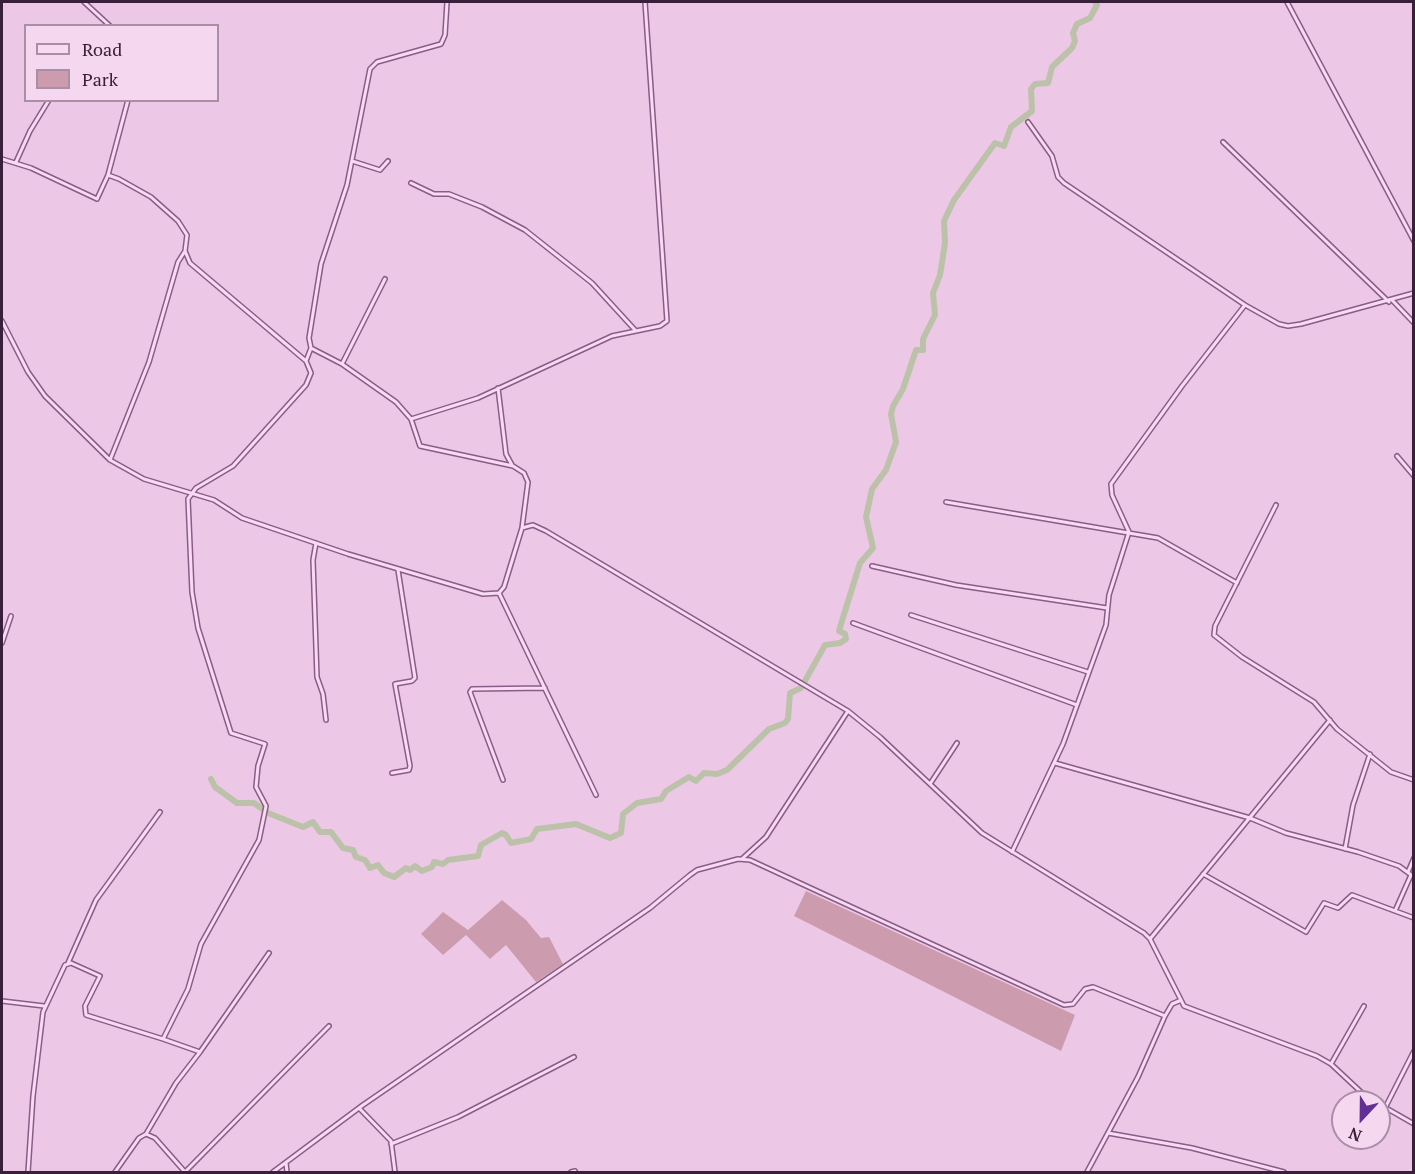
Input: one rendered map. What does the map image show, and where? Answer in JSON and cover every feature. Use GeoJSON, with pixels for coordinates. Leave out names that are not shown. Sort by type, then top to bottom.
{"type":"FeatureCollection","features":[{"type":"Feature","properties":{"kind":"street"},"geometry":{"type":"LineString","coordinates":[[84,2],[108,24]]}},
{"type":"Feature","properties":{"kind":"street"},"geometry":{"type":"LineString","coordinates":[[306,361],[311,348],[309,338],[321,264],[347,185],[366,83],[372,67],[377,62],[441,44],[445,36],[447,2]]}},
{"type":"Feature","properties":{"kind":"street"},"geometry":{"type":"LineString","coordinates":[[411,419],[463,403],[598,342],[635,330],[662,325],[667,319],[645,2]]}},
{"type":"Feature","properties":{"kind":"street"},"geometry":{"type":"LineString","coordinates":[[1287,2],[1413,241]]}},
{"type":"Feature","properties":{"kind":"street"},"geometry":{"type":"LineString","coordinates":[[16,162],[30,131],[48,102]]}},
{"type":"Feature","properties":{"kind":"street"},"geometry":{"type":"LineString","coordinates":[[2,159],[16,162],[96,199],[108,175],[127,102]]}},
{"type":"Feature","properties":{"kind":"street"},"geometry":{"type":"LineString","coordinates":[[1028,122],[1052,156],[1058,177],[1064,183],[1245,305],[1279,324],[1288,326],[1390,301],[1413,293]]}},
{"type":"Feature","properties":{"kind":"street"},"geometry":{"type":"LineString","coordinates":[[1223,142],[1413,323]]}},
{"type":"Feature","properties":{"kind":"street"},"geometry":{"type":"LineString","coordinates":[[352,160],[380,170],[388,161]]}},
{"type":"Feature","properties":{"kind":"street"},"geometry":{"type":"LineString","coordinates":[[108,175],[142,192],[178,221],[187,235],[185,251],[178,262],[149,362],[110,460]]}},
{"type":"Feature","properties":{"kind":"street"},"geometry":{"type":"LineString","coordinates":[[411,183],[434,194],[449,194],[482,207],[525,230],[592,283],[635,330]]}},
{"type":"Feature","properties":{"kind":"street"},"geometry":{"type":"LineString","coordinates":[[185,251],[190,263],[306,361],[311,375],[306,385],[233,466],[191,492]]}},
{"type":"Feature","properties":{"kind":"street"},"geometry":{"type":"LineString","coordinates":[[342,364],[385,279]]}},
{"type":"Feature","properties":{"kind":"street"},"geometry":{"type":"LineString","coordinates":[[1012,852],[1055,764],[1106,626],[1107,608],[1129,532],[1112,495],[1111,484],[1182,386],[1245,305]]}},
{"type":"Feature","properties":{"kind":"street"},"geometry":{"type":"LineString","coordinates":[[2,321],[28,372],[45,396],[110,460],[144,479],[214,500],[242,518],[316,543],[473,593],[499,593]]}},
{"type":"Feature","properties":{"kind":"street"},"geometry":{"type":"LineString","coordinates":[[311,348],[342,364],[396,402],[411,419],[420,446],[513,466],[524,473],[528,480],[522,528],[504,587],[499,593]]}},
{"type":"Feature","properties":{"kind":"street"},"geometry":{"type":"LineString","coordinates":[[498,388],[506,454],[513,466]]}},
{"type":"Feature","properties":{"kind":"street"},"geometry":{"type":"LineString","coordinates":[[1397,456],[1413,476]]}},
{"type":"Feature","properties":{"kind":"street"},"geometry":{"type":"LineString","coordinates":[[163,1039],[185,994],[201,944],[259,840],[266,803],[256,783],[265,744],[231,733],[198,628],[193,599],[188,514],[191,492]]}},
{"type":"Feature","properties":{"kind":"street"},"geometry":{"type":"LineString","coordinates":[[946,502],[1158,538],[1171,543],[1237,583]]}},
{"type":"Feature","properties":{"kind":"street"},"geometry":{"type":"LineString","coordinates":[[1276,506],[1215,626],[1214,635],[1242,657],[1314,702],[1337,729],[1391,772],[1413,780]]}},
{"type":"Feature","properties":{"kind":"street"},"geometry":{"type":"LineString","coordinates":[[522,528],[531,525],[542,528],[631,579],[752,656],[806,684],[848,711],[982,833],[1137,927],[1150,939],[1180,1001],[1188,1008],[1331,1064],[1359,1090]]}},
{"type":"Feature","properties":{"kind":"street"},"geometry":{"type":"LineString","coordinates":[[316,543],[313,560],[317,677],[322,688],[326,720]]}},
{"type":"Feature","properties":{"kind":"street"},"geometry":{"type":"LineString","coordinates":[[872,566],[956,585],[1107,608]]}},
{"type":"Feature","properties":{"kind":"street"},"geometry":{"type":"LineString","coordinates":[[392,773],[409,770],[410,766],[395,684],[412,681],[415,678],[398,569]]}},
{"type":"Feature","properties":{"kind":"street"},"geometry":{"type":"LineString","coordinates":[[499,593],[597,795]]}},
{"type":"Feature","properties":{"kind":"street"},"geometry":{"type":"LineString","coordinates":[[911,615],[1088,672]]}},
{"type":"Feature","properties":{"kind":"street"},"geometry":{"type":"LineString","coordinates":[[2,644],[11,616]]}},
{"type":"Feature","properties":{"kind":"street"},"geometry":{"type":"LineString","coordinates":[[853,623],[1077,705]]}},
{"type":"Feature","properties":{"kind":"street"},"geometry":{"type":"LineString","coordinates":[[503,780],[470,692],[472,689],[544,688]]}},
{"type":"Feature","properties":{"kind":"street"},"geometry":{"type":"LineString","coordinates":[[273,1173],[359,1108],[650,908],[697,870],[743,858],[766,837],[848,711]]}},
{"type":"Feature","properties":{"kind":"street"},"geometry":{"type":"LineString","coordinates":[[1150,939],[1330,719]]}},
{"type":"Feature","properties":{"kind":"street"},"geometry":{"type":"LineString","coordinates":[[930,784],[957,743]]}},
{"type":"Feature","properties":{"kind":"street"},"geometry":{"type":"LineString","coordinates":[[1345,849],[1353,805],[1370,754]]}},
{"type":"Feature","properties":{"kind":"street"},"geometry":{"type":"LineString","coordinates":[[1055,764],[1250,818],[1286,833],[1399,866],[1411,875]]}},
{"type":"Feature","properties":{"kind":"street"},"geometry":{"type":"LineString","coordinates":[[28,1173],[33,1096],[44,1006],[68,963],[96,900],[160,812]]}},
{"type":"Feature","properties":{"kind":"street"},"geometry":{"type":"LineString","coordinates":[[743,858],[1064,1005],[1073,1004],[1085,989],[1093,987],[1165,1016]]}},
{"type":"Feature","properties":{"kind":"street"},"geometry":{"type":"LineString","coordinates":[[1395,911],[1411,875],[1413,858]]}},
{"type":"Feature","properties":{"kind":"street"},"geometry":{"type":"LineString","coordinates":[[1203,874],[1306,932],[1324,903],[1338,908],[1351,896],[1413,918]]}},
{"type":"Feature","properties":{"kind":"street"},"geometry":{"type":"LineString","coordinates":[[115,1173],[139,1138],[146,1134],[176,1083],[269,953]]}},
{"type":"Feature","properties":{"kind":"street"},"geometry":{"type":"LineString","coordinates":[[68,963],[100,976],[85,1006],[86,1015],[200,1052]]}},
{"type":"Feature","properties":{"kind":"street"},"geometry":{"type":"LineString","coordinates":[[2,1001],[44,1006]]}},
{"type":"Feature","properties":{"kind":"street"},"geometry":{"type":"LineString","coordinates":[[1087,1173],[1138,1077],[1165,1016],[1172,1004],[1180,1001]]}},
{"type":"Feature","properties":{"kind":"street"},"geometry":{"type":"LineString","coordinates":[[1331,1064],[1364,1006]]}},
{"type":"Feature","properties":{"kind":"street"},"geometry":{"type":"LineString","coordinates":[[146,1134],[155,1138],[185,1173],[329,1026]]}},
{"type":"Feature","properties":{"kind":"street"},"geometry":{"type":"LineString","coordinates":[[1391,1096],[1413,1051]]}},
{"type":"Feature","properties":{"kind":"street"},"geometry":{"type":"LineString","coordinates":[[391,1144],[458,1117],[574,1057]]}},
{"type":"Feature","properties":{"kind":"street"},"geometry":{"type":"LineString","coordinates":[[359,1108],[391,1144],[395,1173]]}},
{"type":"Feature","properties":{"kind":"street"},"geometry":{"type":"LineString","coordinates":[[1391,1111],[1413,1124]]}},
{"type":"Feature","properties":{"kind":"street"},"geometry":{"type":"LineString","coordinates":[[1108,1133],[1192,1148],[1284,1173]]}},
{"type":"Feature","properties":{"kind":"street"},"geometry":{"type":"LineString","coordinates":[[286,1163],[287,1173]]}},
{"type":"Feature","properties":{"kind":"green space"},"geometry":{"type":"Polygon","coordinates":[[[806,891],[1075,1015],[1061,1051],[794,916],[806,891]]]}},
{"type":"Feature","properties":{"kind":"green space"},"geometry":{"type":"Polygon","coordinates":[[[502,900],[526,920],[541,938],[549,937],[563,964],[536,982],[506,945],[490,959],[466,935],[443,955],[421,934],[443,912],[468,930],[502,900]]]}},
{"type":"Feature","properties":{"kind":"waterway"},"geometry":{"type":"LineString","coordinates":[[211,779],[215,787],[237,803],[254,803],[268,813],[303,827],[313,822],[320,832],[331,832],[343,848],[353,850],[356,857],[365,860],[370,868],[378,865],[384,873],[394,877],[406,868],[410,870],[415,866],[422,871],[432,867],[434,862],[443,864],[448,860],[478,856],[481,845],[502,833],[511,843],[531,839],[537,829],[576,824],[610,838],[621,833],[623,814],[637,803],[661,799],[666,791],[689,777],[696,781],[704,773],[717,774],[727,770],[769,729],[785,723],[788,719],[790,693],[801,688],[825,645],[840,643],[846,639],[845,634],[839,631],[841,624],[860,563],[873,548],[866,517],[872,489],[886,470],[896,442],[891,414],[893,406],[903,389],[916,350],[923,350],[923,339],[935,315],[933,293],[940,275],[945,243],[944,221],[954,200],[995,143],[1004,146],[1011,127],[1032,111],[1031,89],[1035,84],[1048,83],[1052,67],[1072,48],[1075,41],[1073,33],[1077,24],[1090,18],[1097,5],[1095,2]]}}]}
